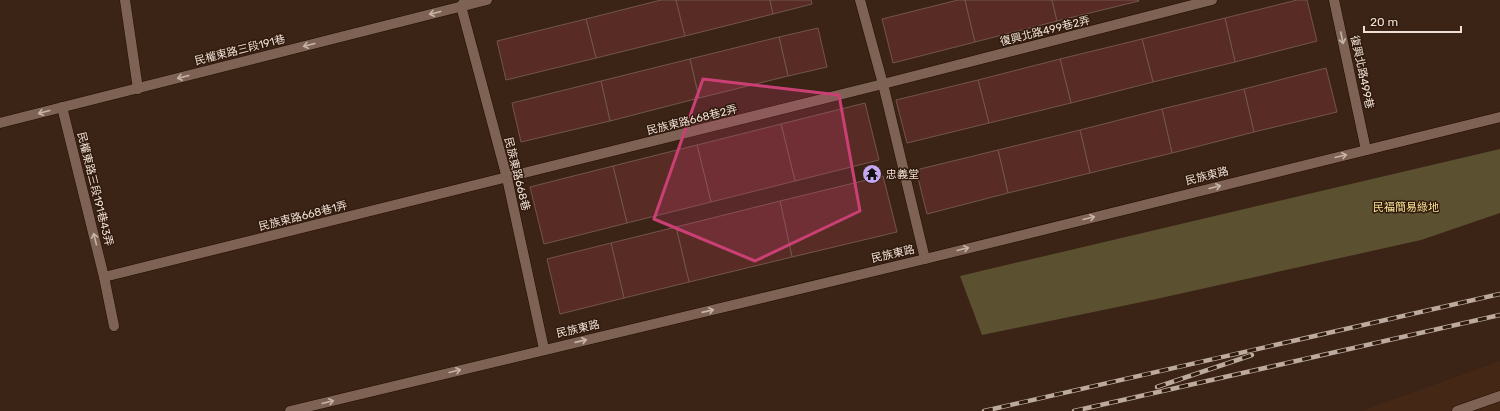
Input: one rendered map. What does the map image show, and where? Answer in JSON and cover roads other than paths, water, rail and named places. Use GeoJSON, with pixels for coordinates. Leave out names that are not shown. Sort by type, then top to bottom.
{"type":"FeatureCollection","features":[{"type":"Feature","properties":{"kind":"street"},"geometry":{"type":"LineString","coordinates":[[125,0],[138,89]]}},
{"type":"Feature","properties":{"kind":"street","name":"民權東路三段191巷"},"geometry":{"type":"LineString","coordinates":[[0,123],[138,89],[463,3],[487,0]]}},
{"type":"Feature","properties":{"kind":"street"},"geometry":{"type":"LineString","coordinates":[[860,0],[883,84],[925,259]]}},
{"type":"Feature","properties":{"kind":"street","name":"復興北路499巷2弄"},"geometry":{"type":"LineString","coordinates":[[883,84],[1212,0]]}},
{"type":"Feature","properties":{"kind":"street","name":"復興北路499巷"},"geometry":{"type":"LineString","coordinates":[[1334,0],[1366,150]]}},
{"type":"Feature","properties":{"kind":"street","name":"民族東路668巷"},"geometry":{"type":"LineString","coordinates":[[463,3],[507,178],[544,349]]}},
{"type":"Feature","properties":{"kind":"street","name":"民族東路668巷2弄"},"geometry":{"type":"LineString","coordinates":[[507,178],[883,84]]}},
{"type":"Feature","properties":{"kind":"street","name":"民權東路三段191巷43弄"},"geometry":{"type":"LineString","coordinates":[[62,107],[104,277],[114,326]]}},
{"type":"Feature","properties":{"kind":"street","name":"民族東路"},"geometry":{"type":"LineString","coordinates":[[290,411],[925,259],[1500,117]]}},
{"type":"Feature","properties":{"kind":"street","name":"民族東路668巷1弄"},"geometry":{"type":"LineString","coordinates":[[104,277],[507,178]]}},
{"type":"Feature","properties":{"kind":"street"},"geometry":{"type":"LineString","coordinates":[[1457,411],[1500,396]]}},
{"type":"Feature","properties":{"kind":"railway"},"geometry":{"type":"LineString","coordinates":[[984,411],[1500,294]]}},
{"type":"Feature","properties":{"kind":"railway"},"geometry":{"type":"LineString","coordinates":[[1074,411],[1500,315]]}},
{"type":"Feature","properties":{"kind":"railway"},"geometry":{"type":"LineString","coordinates":[[1157,387],[1252,355]]}},
{"type":"Feature","properties":{"kind":"place","name":"忠義堂"},"geometry":{"type":"Point","coordinates":[872,174]}},
{"type":"Feature","properties":{"kind":"park label","name":"民福簡易綠地"},"geometry":{"type":"Point","coordinates":[1406,207]}}]}
